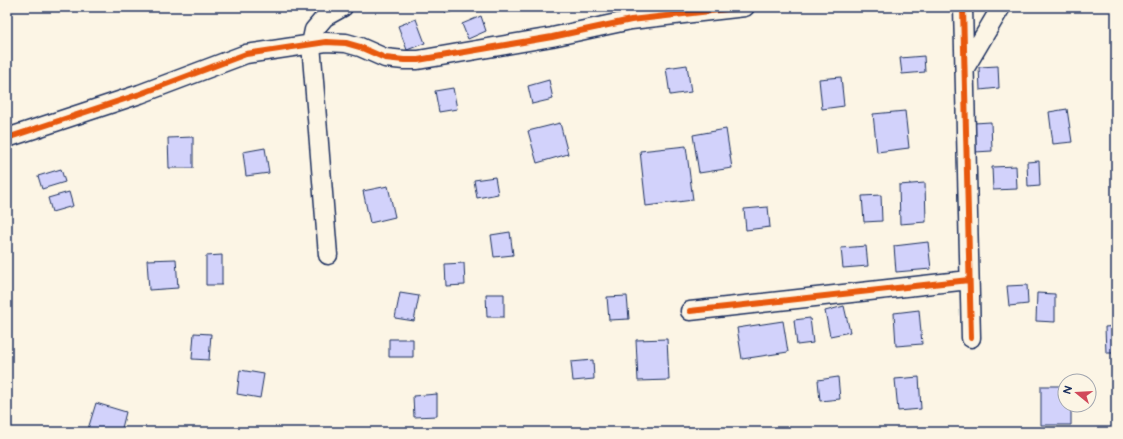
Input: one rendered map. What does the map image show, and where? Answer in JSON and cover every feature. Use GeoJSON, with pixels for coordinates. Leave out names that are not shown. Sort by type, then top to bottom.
{"type":"FeatureCollection","features":[{"type":"Feature","properties":{"kind":"street"},"geometry":{"type":"LineString","coordinates":[[328,255],[311,44],[314,30],[325,17],[343,7]]}},
{"type":"Feature","properties":{"kind":"street"},"geometry":{"type":"LineString","coordinates":[[7,138],[140,94],[246,54],[326,42],[346,43],[360,47],[385,58],[418,60],[552,37],[631,20],[745,7]]}},
{"type":"Feature","properties":{"kind":"street"},"geometry":{"type":"LineString","coordinates":[[963,7],[971,338]]}},
{"type":"Feature","properties":{"kind":"street"},"geometry":{"type":"LineString","coordinates":[[965,69],[1001,7]]}},
{"type":"Feature","properties":{"kind":"street"},"geometry":{"type":"LineString","coordinates":[[690,311],[969,280]]}},
{"type":"Feature","properties":{"kind":"building"},"geometry":{"type":"Polygon","coordinates":[[[305,7],[315,7],[309,12],[305,7]]]}},
{"type":"Feature","properties":{"kind":"building"},"geometry":{"type":"Polygon","coordinates":[[[444,7],[471,7],[446,13],[444,7]]]}},
{"type":"Feature","properties":{"kind":"building"},"geometry":{"type":"Polygon","coordinates":[[[481,16],[486,31],[468,39],[462,24],[481,16]]]}},
{"type":"Feature","properties":{"kind":"building"},"geometry":{"type":"Polygon","coordinates":[[[416,19],[425,43],[407,50],[398,26],[416,19]]]}},
{"type":"Feature","properties":{"kind":"building"},"geometry":{"type":"Polygon","coordinates":[[[924,56],[925,72],[902,74],[900,58],[924,56]]]}},
{"type":"Feature","properties":{"kind":"building"},"geometry":{"type":"Polygon","coordinates":[[[687,65],[691,92],[670,95],[666,68],[687,65]]]}},
{"type":"Feature","properties":{"kind":"building"},"geometry":{"type":"Polygon","coordinates":[[[998,66],[999,88],[980,90],[979,67],[998,66]]]}},
{"type":"Feature","properties":{"kind":"building"},"geometry":{"type":"Polygon","coordinates":[[[841,77],[844,106],[822,109],[819,79],[841,77]]]}},
{"type":"Feature","properties":{"kind":"building"},"geometry":{"type":"Polygon","coordinates":[[[549,80],[553,99],[532,104],[528,86],[549,80]]]}},
{"type":"Feature","properties":{"kind":"building"},"geometry":{"type":"Polygon","coordinates":[[[453,88],[457,109],[439,112],[435,91],[453,88]]]}},
{"type":"Feature","properties":{"kind":"building"},"geometry":{"type":"Polygon","coordinates":[[[1067,109],[1072,142],[1053,144],[1049,112],[1067,109]]]}},
{"type":"Feature","properties":{"kind":"building"},"geometry":{"type":"Polygon","coordinates":[[[905,111],[909,148],[877,152],[873,114],[905,111]]]}},
{"type":"Feature","properties":{"kind":"building"},"geometry":{"type":"Polygon","coordinates":[[[991,122],[992,151],[975,152],[974,123],[991,122]]]}},
{"type":"Feature","properties":{"kind":"building"},"geometry":{"type":"Polygon","coordinates":[[[560,123],[568,154],[537,163],[528,131],[560,123]]]}},
{"type":"Feature","properties":{"kind":"building"},"geometry":{"type":"Polygon","coordinates":[[[726,129],[732,168],[699,173],[693,135],[726,129]]]}},
{"type":"Feature","properties":{"kind":"building"},"geometry":{"type":"Polygon","coordinates":[[[193,137],[193,168],[169,168],[168,138],[193,137]]]}},
{"type":"Feature","properties":{"kind":"building"},"geometry":{"type":"Polygon","coordinates":[[[686,146],[693,200],[646,206],[640,151],[686,146]]]}},
{"type":"Feature","properties":{"kind":"building"},"geometry":{"type":"Polygon","coordinates":[[[265,148],[269,173],[246,176],[243,152],[265,148]]]}},
{"type":"Feature","properties":{"kind":"building"},"geometry":{"type":"Polygon","coordinates":[[[1039,161],[1040,186],[1028,187],[1027,162],[1039,161]]]}},
{"type":"Feature","properties":{"kind":"building"},"geometry":{"type":"Polygon","coordinates":[[[1016,166],[1017,189],[993,190],[992,167],[1016,166]]]}},
{"type":"Feature","properties":{"kind":"building"},"geometry":{"type":"Polygon","coordinates":[[[61,169],[65,182],[42,189],[38,176],[61,169]]]}},
{"type":"Feature","properties":{"kind":"building"},"geometry":{"type":"Polygon","coordinates":[[[495,177],[498,194],[477,198],[474,180],[495,177]]]}},
{"type":"Feature","properties":{"kind":"building"},"geometry":{"type":"Polygon","coordinates":[[[925,183],[926,222],[900,224],[899,185],[925,183]]]}},
{"type":"Feature","properties":{"kind":"building"},"geometry":{"type":"Polygon","coordinates":[[[388,186],[395,217],[370,223],[363,191],[388,186]]]}},
{"type":"Feature","properties":{"kind":"building"},"geometry":{"type":"Polygon","coordinates":[[[69,192],[73,206],[52,212],[48,198],[69,192]]]}},
{"type":"Feature","properties":{"kind":"building"},"geometry":{"type":"Polygon","coordinates":[[[881,195],[882,221],[864,222],[862,196],[881,195]]]}},
{"type":"Feature","properties":{"kind":"building"},"geometry":{"type":"Polygon","coordinates":[[[768,207],[770,227],[746,230],[744,209],[768,207]]]}},
{"type":"Feature","properties":{"kind":"building"},"geometry":{"type":"Polygon","coordinates":[[[510,232],[513,255],[494,257],[491,235],[510,232]]]}},
{"type":"Feature","properties":{"kind":"building"},"geometry":{"type":"Polygon","coordinates":[[[928,242],[931,269],[896,272],[894,246],[928,242]]]}},
{"type":"Feature","properties":{"kind":"building"},"geometry":{"type":"Polygon","coordinates":[[[866,246],[868,266],[843,268],[841,248],[866,246]]]}},
{"type":"Feature","properties":{"kind":"building"},"geometry":{"type":"Polygon","coordinates":[[[222,255],[222,285],[206,285],[206,256],[222,255]]]}},
{"type":"Feature","properties":{"kind":"building"},"geometry":{"type":"Polygon","coordinates":[[[176,259],[178,288],[149,290],[147,260],[176,259]]]}},
{"type":"Feature","properties":{"kind":"building"},"geometry":{"type":"Polygon","coordinates":[[[464,263],[465,285],[446,286],[445,264],[464,263]]]}},
{"type":"Feature","properties":{"kind":"building"},"geometry":{"type":"Polygon","coordinates":[[[1027,285],[1028,304],[1009,306],[1007,286],[1027,285]]]}},
{"type":"Feature","properties":{"kind":"building"},"geometry":{"type":"Polygon","coordinates":[[[400,293],[419,296],[414,321],[395,318],[400,293]]]}},
{"type":"Feature","properties":{"kind":"building"},"geometry":{"type":"Polygon","coordinates":[[[1037,293],[1055,294],[1055,322],[1036,321],[1037,293]]]}},
{"type":"Feature","properties":{"kind":"building"},"geometry":{"type":"Polygon","coordinates":[[[486,294],[504,294],[504,317],[487,317],[486,294]]]}},
{"type":"Feature","properties":{"kind":"building"},"geometry":{"type":"Polygon","coordinates":[[[627,296],[629,319],[609,320],[607,297],[627,296]]]}},
{"type":"Feature","properties":{"kind":"building"},"geometry":{"type":"Polygon","coordinates":[[[844,306],[850,332],[830,336],[825,311],[844,306]]]}},
{"type":"Feature","properties":{"kind":"building"},"geometry":{"type":"Polygon","coordinates":[[[919,310],[922,344],[896,346],[894,313],[919,310]]]}},
{"type":"Feature","properties":{"kind":"building"},"geometry":{"type":"Polygon","coordinates":[[[810,318],[813,343],[797,345],[794,320],[810,318]]]}},
{"type":"Feature","properties":{"kind":"building"},"geometry":{"type":"Polygon","coordinates":[[[783,321],[788,352],[742,359],[737,328],[783,321]]]}},
{"type":"Feature","properties":{"kind":"building"},"geometry":{"type":"Polygon","coordinates":[[[1116,326],[1116,353],[1106,353],[1105,327],[1116,326]]]}},
{"type":"Feature","properties":{"kind":"building"},"geometry":{"type":"Polygon","coordinates":[[[194,333],[211,334],[209,360],[192,359],[194,333]]]}},
{"type":"Feature","properties":{"kind":"building"},"geometry":{"type":"Polygon","coordinates":[[[389,339],[413,339],[413,357],[389,357],[389,339]]]}},
{"type":"Feature","properties":{"kind":"building"},"geometry":{"type":"Polygon","coordinates":[[[667,339],[669,380],[638,381],[636,340],[667,339]]]}},
{"type":"Feature","properties":{"kind":"building"},"geometry":{"type":"Polygon","coordinates":[[[593,360],[594,379],[573,381],[571,362],[593,360]]]}},
{"type":"Feature","properties":{"kind":"building"},"geometry":{"type":"Polygon","coordinates":[[[240,370],[264,374],[260,398],[237,394],[240,370]]]}},
{"type":"Feature","properties":{"kind":"building"},"geometry":{"type":"Polygon","coordinates":[[[838,377],[840,399],[820,401],[818,380],[838,377]]]}},
{"type":"Feature","properties":{"kind":"building"},"geometry":{"type":"Polygon","coordinates":[[[919,377],[921,409],[898,411],[895,379],[919,377]]]}},
{"type":"Feature","properties":{"kind":"building"},"geometry":{"type":"Polygon","coordinates":[[[1041,386],[1057,386],[1057,413],[1071,413],[1071,425],[1041,425],[1041,386]]]}},
{"type":"Feature","properties":{"kind":"building"},"geometry":{"type":"Polygon","coordinates":[[[437,394],[437,416],[414,417],[413,396],[437,394]]]}},
{"type":"Feature","properties":{"kind":"building"},"geometry":{"type":"Polygon","coordinates":[[[96,403],[126,412],[121,432],[97,432],[88,429],[96,403]]]}},
{"type":"Feature","properties":{"kind":"cycle path"},"geometry":{"type":"LineString","coordinates":[[7,138],[140,94],[246,54],[326,42],[346,43],[360,47],[385,58],[418,60],[552,37],[631,20],[745,7]]}},
{"type":"Feature","properties":{"kind":"cycle path"},"geometry":{"type":"LineString","coordinates":[[963,7],[971,338]]}},
{"type":"Feature","properties":{"kind":"cycle path"},"geometry":{"type":"LineString","coordinates":[[690,311],[969,280]]}}]}
